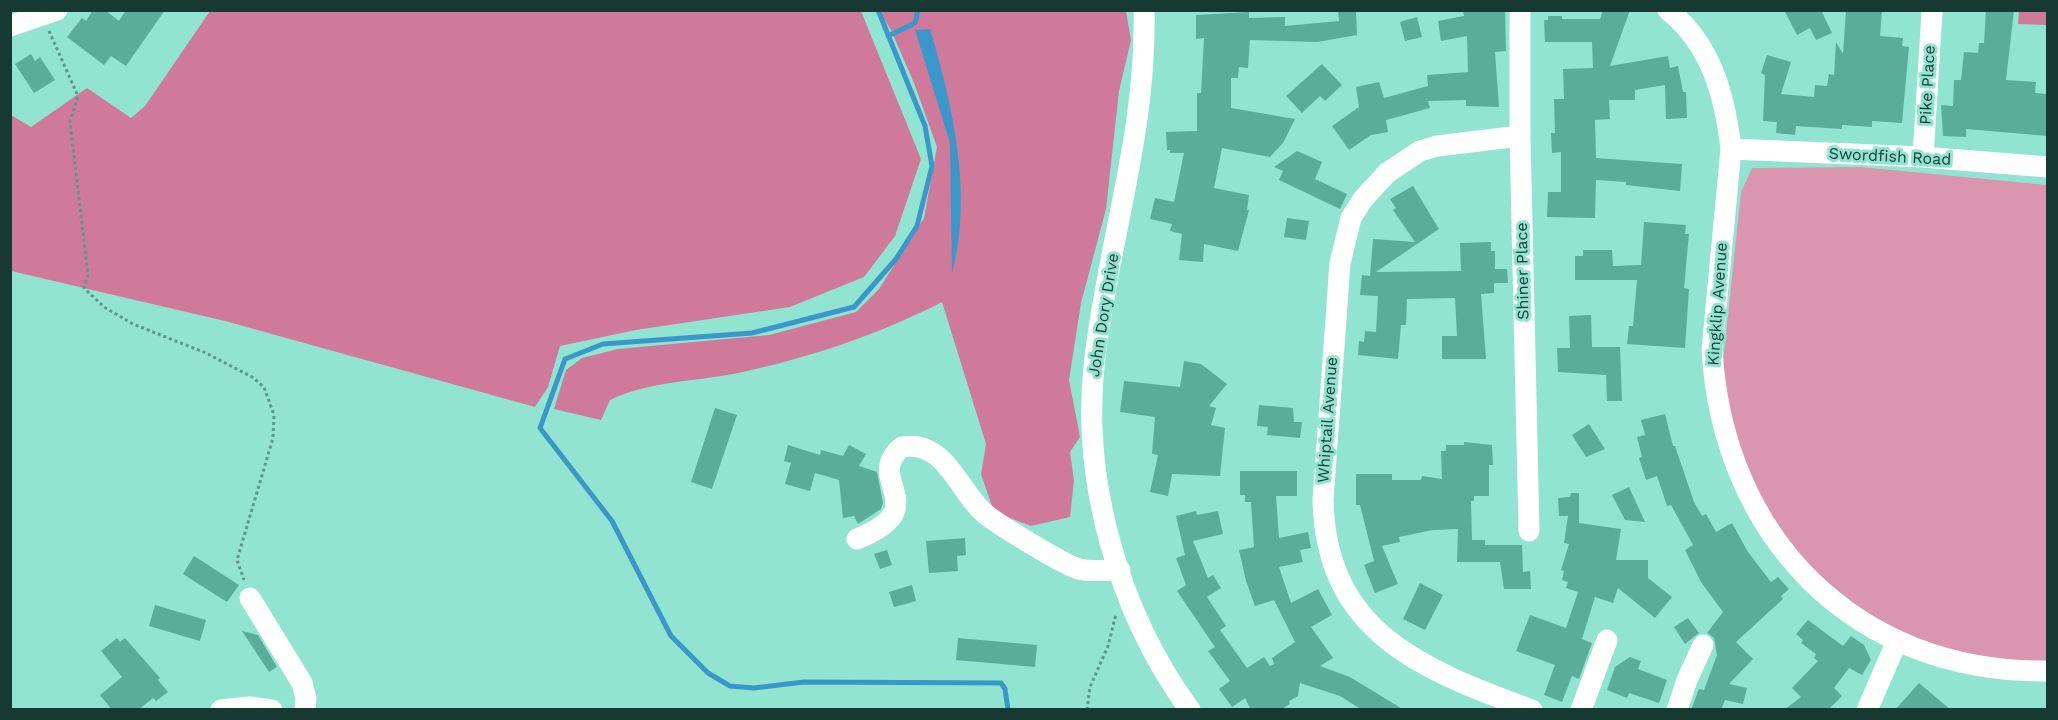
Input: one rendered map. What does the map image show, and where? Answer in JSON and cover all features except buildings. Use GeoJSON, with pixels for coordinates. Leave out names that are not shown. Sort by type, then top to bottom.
{"type":"FeatureCollection","features":[{"type":"Feature","properties":{"kind":"street","name":"John Dory Drive"},"geometry":{"type":"LineString","coordinates":[[1144,10],[1143,77],[1138,122],[1100,320],[1093,381],[1093,430],[1097,475],[1104,513],[1122,576],[1153,650],[1190,710]]}},
{"type":"Feature","properties":{"kind":"street","name":"Shiner Place"},"geometry":{"type":"LineString","coordinates":[[1520,10],[1520,136],[1529,531]]}},
{"type":"Feature","properties":{"kind":"street","name":"Kingklip Avenue"},"geometry":{"type":"LineString","coordinates":[[1668,10],[1690,32],[1711,64],[1724,103],[1731,149],[1712,350],[1714,378],[1727,441],[1738,474],[1756,510],[1773,539],[1813,582],[1850,613],[1896,642],[1927,654],[1983,668],[2006,671],[2048,671]]}},
{"type":"Feature","properties":{"kind":"street","name":"Pike Place"},"geometry":{"type":"LineString","coordinates":[[1923,157],[1932,12]]}},
{"type":"Feature","properties":{"kind":"street"},"geometry":{"type":"LineString","coordinates":[[10,26],[49,13]]}},
{"type":"Feature","properties":{"kind":"street","name":"Whiptail Avenue"},"geometry":{"type":"LineString","coordinates":[[1520,136],[1437,146],[1420,151],[1387,173],[1363,199],[1351,218],[1345,237],[1339,274],[1323,480],[1323,515],[1336,572],[1349,600],[1366,622],[1411,659],[1459,683],[1532,710]]}},
{"type":"Feature","properties":{"kind":"street","name":"Swordfish Road"},"geometry":{"type":"LineString","coordinates":[[1731,149],[1923,157],[2048,167]]}},
{"type":"Feature","properties":{"kind":"street"},"geometry":{"type":"LineString","coordinates":[[857,539],[881,529],[892,518],[896,502],[889,470],[890,460],[902,447],[917,447],[934,453],[943,461],[983,512],[1049,554],[1077,568],[1122,576]]}},
{"type":"Feature","properties":{"kind":"street"},"geometry":{"type":"LineString","coordinates":[[250,598],[302,682],[306,698],[305,710]]}},
{"type":"Feature","properties":{"kind":"street"},"geometry":{"type":"LineString","coordinates":[[1581,710],[1607,640]]}},
{"type":"Feature","properties":{"kind":"street"},"geometry":{"type":"LineString","coordinates":[[1867,710],[1896,642]]}},
{"type":"Feature","properties":{"kind":"street"},"geometry":{"type":"LineString","coordinates":[[1677,710],[1703,645]]}},
{"type":"Feature","properties":{"kind":"street"},"geometry":{"type":"LineString","coordinates":[[221,710],[250,706],[272,710]]}},
{"type":"Feature","properties":{"kind":"path"},"geometry":{"type":"LineString","coordinates":[[49,13],[78,96],[70,122],[88,275],[84,288],[104,307],[133,324],[206,353],[252,377],[264,387],[270,400],[274,415],[273,438],[237,560],[250,598]]}},
{"type":"Feature","properties":{"kind":"path"},"geometry":{"type":"LineString","coordinates":[[1087,710],[1090,687],[1108,646],[1122,576]]}},
{"type":"Feature","properties":{"kind":"shaded area"},"geometry":{"type":"Polygon","coordinates":[[[210,11],[861,11],[921,159],[895,236],[864,277],[790,307],[636,330],[560,346],[548,387],[535,407],[225,321],[11,271],[11,115],[31,127],[87,88],[131,118],[145,106],[210,11]]]}},
{"type":"Feature","properties":{"kind":"shaded area"},"geometry":{"type":"Polygon","coordinates":[[[879,11],[1126,11],[1131,40],[1119,91],[1106,209],[1081,303],[1069,380],[1080,437],[1070,452],[1074,480],[1070,517],[1031,526],[994,512],[981,474],[986,444],[942,302],[870,334],[794,359],[743,372],[659,385],[626,393],[610,400],[601,420],[554,409],[566,370],[582,358],[618,349],[769,335],[856,312],[879,289],[924,218],[937,147],[914,83],[891,30],[879,11]]]}},
{"type":"Feature","properties":{"kind":"shaded area"},"geometry":{"type":"Polygon","coordinates":[[[2019,11],[2047,11],[2047,25],[2018,24],[2019,11]]]}},
{"type":"Feature","properties":{"kind":"shaded area"},"geometry":{"type":"Polygon","coordinates":[[[1861,167],[2047,185],[2047,662],[1983,659],[1930,647],[1883,627],[1809,567],[1774,524],[1750,479],[1730,420],[1723,363],[1741,192],[1752,168],[1861,167]]]}},
{"type":"Feature","properties":{"kind":"water"},"geometry":{"type":"Polygon","coordinates":[[[930,29],[946,89],[958,150],[961,212],[952,274],[950,143],[915,30],[930,29]]]}},
{"type":"Feature","properties":{"kind":"waterway"},"geometry":{"type":"LineString","coordinates":[[878,10],[925,126],[932,166],[917,226],[896,259],[854,307],[752,333],[603,344],[565,359],[540,428],[612,521],[671,636],[708,673],[730,686],[754,688],[804,682],[1001,683],[1005,689],[1008,710]]}},
{"type":"Feature","properties":{"kind":"waterway"},"geometry":{"type":"LineString","coordinates":[[888,36],[915,23],[918,10]]}}]}
